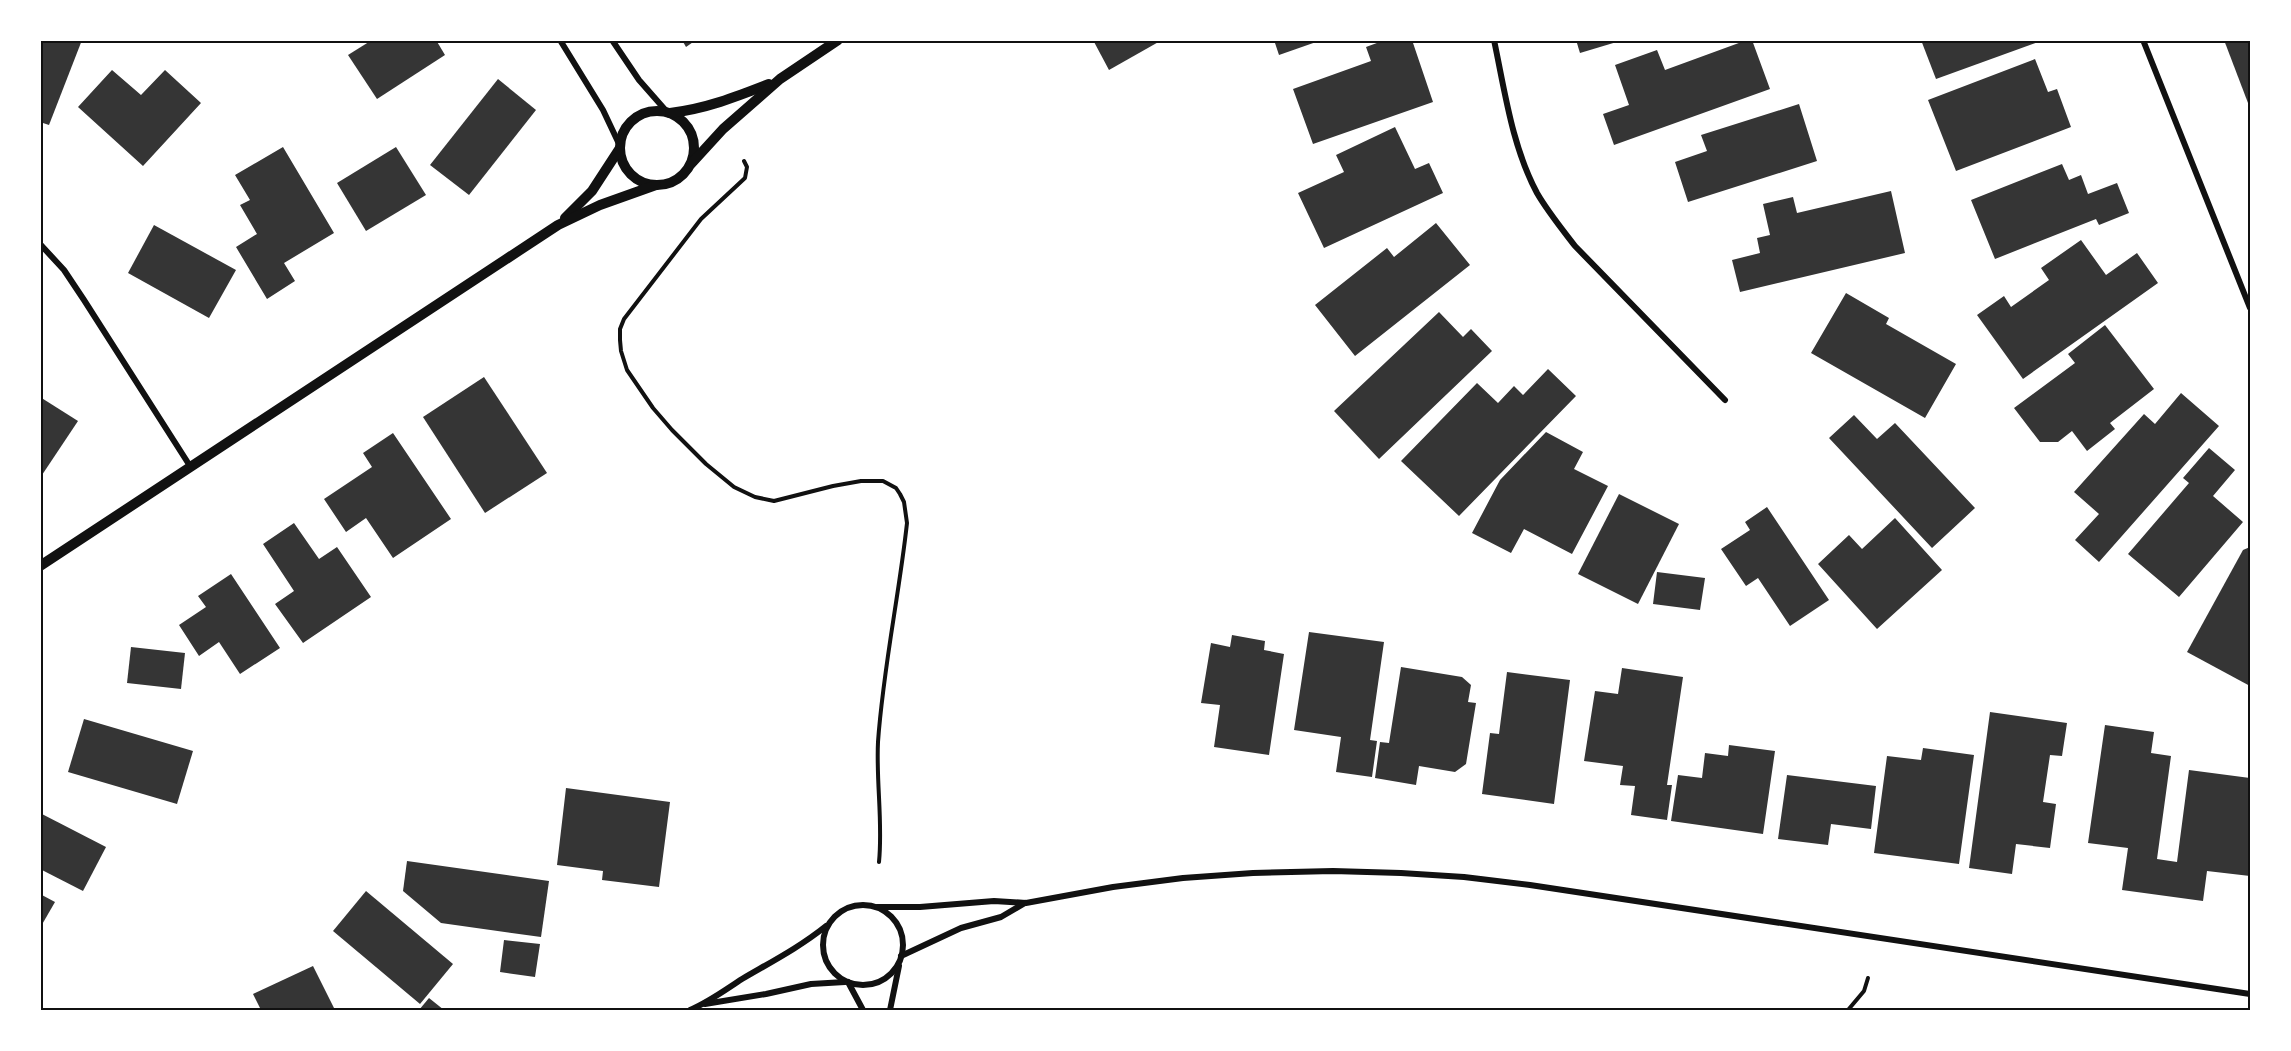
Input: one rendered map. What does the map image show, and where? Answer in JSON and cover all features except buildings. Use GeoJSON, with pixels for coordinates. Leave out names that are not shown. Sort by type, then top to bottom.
{"type":"FeatureCollection","features":[{"type":"Feature","properties":{"kind":"street"},"geometry":{"type":"LineString","coordinates":[[560,40],[603,110],[620,147],[626,169],[634,178],[656,185]]}},
{"type":"Feature","properties":{"kind":"street"},"geometry":{"type":"LineString","coordinates":[[612,40],[639,80],[669,113],[687,127],[694,148],[687,169]]}},
{"type":"Feature","properties":{"kind":"street"},"geometry":{"type":"LineString","coordinates":[[40,566],[558,225],[600,205],[673,180],[687,169],[723,129],[780,80],[838,40]]}},
{"type":"Feature","properties":{"kind":"street"},"geometry":{"type":"LineString","coordinates":[[1494,40],[1514,131],[1524,164],[1544,203],[1575,246],[1725,400]]}},
{"type":"Feature","properties":{"kind":"street"},"geometry":{"type":"LineString","coordinates":[[2143,40],[2250,309]]}},
{"type":"Feature","properties":{"kind":"street"},"geometry":{"type":"LineString","coordinates":[[558,225],[592,191],[620,147],[627,125],[636,117],[645,112],[669,113],[698,110],[731,100],[780,80]]}},
{"type":"Feature","properties":{"kind":"street"},"geometry":{"type":"LineString","coordinates":[[40,244],[64,270],[190,466]]}},
{"type":"Feature","properties":{"kind":"street"},"geometry":{"type":"LineString","coordinates":[[690,1011],[788,953],[849,907],[862,905],[920,907],[994,901],[1026,903],[1137,884],[1253,873],[1333,871],[1464,877],[1541,886],[2250,994]]}},
{"type":"Feature","properties":{"kind":"street"},"geometry":{"type":"LineString","coordinates":[[704,1004],[831,981],[861,985],[873,984],[885,979],[895,970],[901,958],[942,936],[1014,912],[1026,903]]}},
{"type":"Feature","properties":{"kind":"street"},"geometry":{"type":"LineString","coordinates":[[877,907],[888,913],[902,933],[903,945],[890,1011]]}},
{"type":"Feature","properties":{"kind":"street"},"geometry":{"type":"LineString","coordinates":[[828,924],[823,936],[823,950],[827,963],[835,974],[847,982],[863,1011]]}},
{"type":"Feature","properties":{"kind":"path"},"geometry":{"type":"LineString","coordinates":[[744,161],[747,167],[745,178],[701,219],[629,310],[620,329],[621,351],[632,377],[672,430],[718,475],[745,493],[774,501],[833,486],[861,481],[883,481],[896,488],[900,494],[904,502],[907,523],[880,724],[877,774],[879,862]]}},
{"type":"Feature","properties":{"kind":"path"},"geometry":{"type":"LineString","coordinates":[[1848,1011],[1864,991],[1868,978]]}}]}
